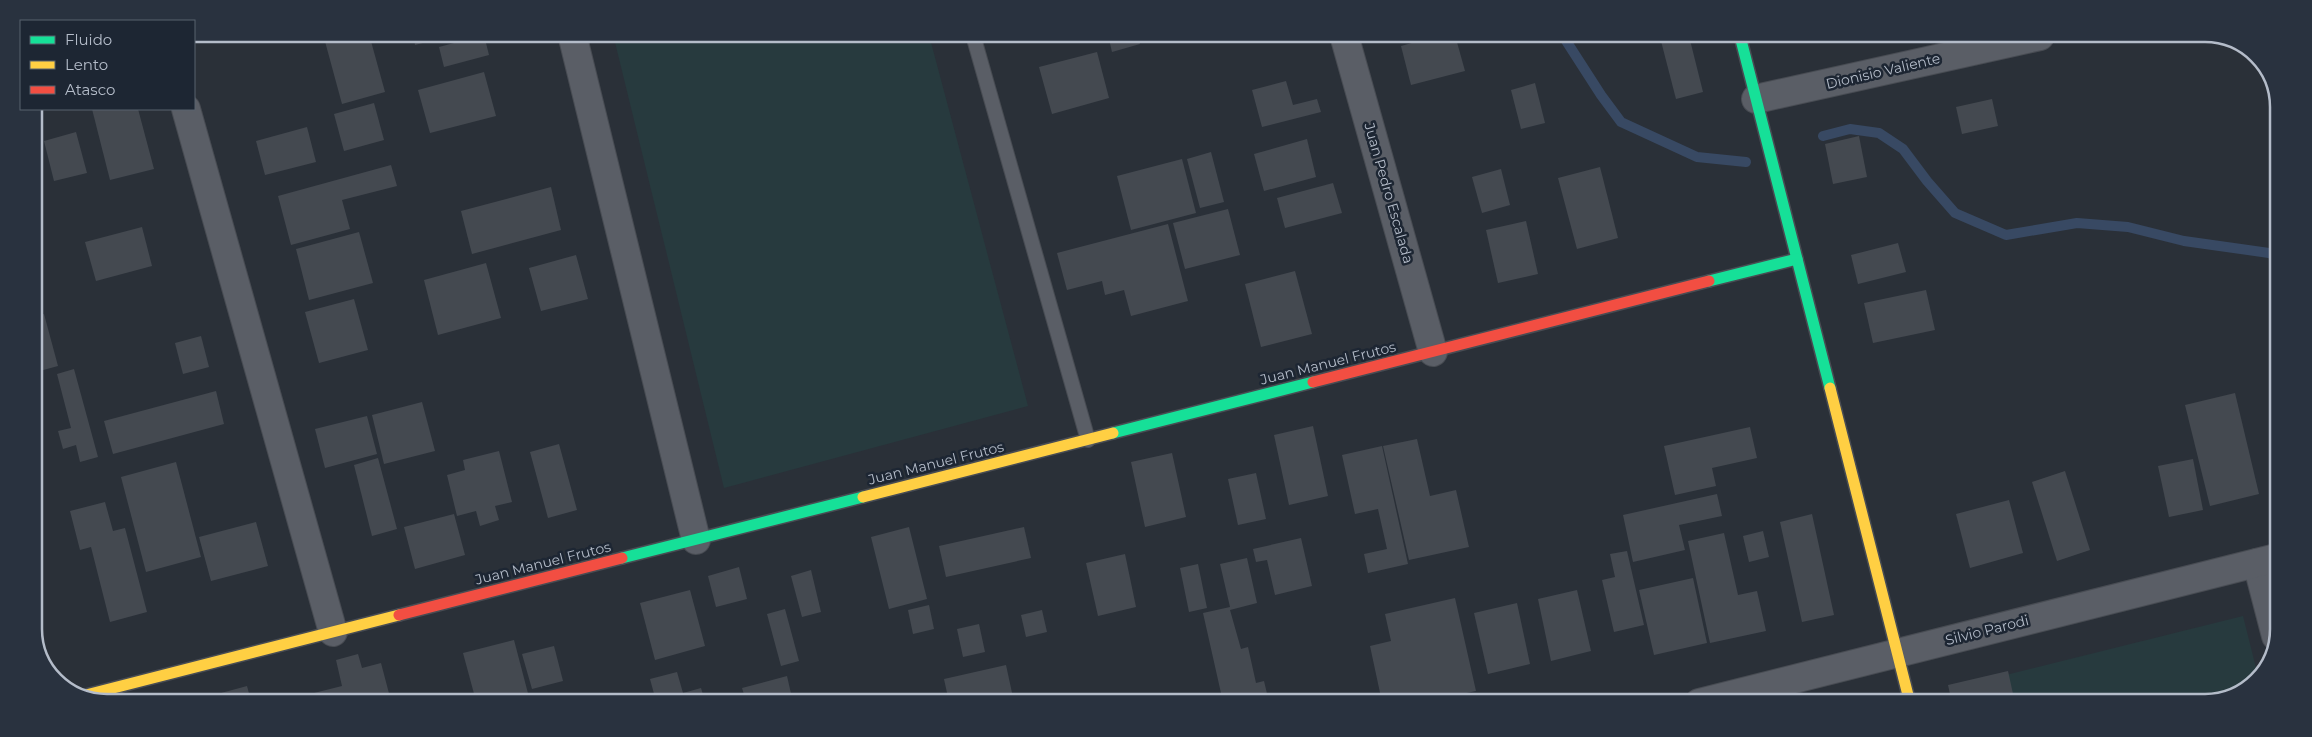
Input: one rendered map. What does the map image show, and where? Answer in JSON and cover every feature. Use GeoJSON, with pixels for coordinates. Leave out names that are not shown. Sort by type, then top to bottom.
{"type":"FeatureCollection","features":[{"type":"Feature","properties":{"kind":"street"},"geometry":{"type":"LineString","coordinates":[[574,42],[696,540]]}},
{"type":"Feature","properties":{"kind":"street","name":"Juan Pedro Escalada"},"geometry":{"type":"LineString","coordinates":[[1346,42],[1433,352]]}},
{"type":"Feature","properties":{"kind":"street"},"geometry":{"type":"LineString","coordinates":[[1742,42],[1908,694]]}},
{"type":"Feature","properties":{"kind":"street","name":"Dionisio Valiente"},"geometry":{"type":"LineString","coordinates":[[1756,100],[2013,42]]}},
{"type":"Feature","properties":{"kind":"street"},"geometry":{"type":"LineString","coordinates":[[186,110],[333,632]]}},
{"type":"Feature","properties":{"kind":"street","name":"Juan Manuel Frutos"},"geometry":{"type":"LineString","coordinates":[[94,693],[1797,259]]}},
{"type":"Feature","properties":{"kind":"street"},"geometry":{"type":"LineString","coordinates":[[2266,560],[2270,590]]}},
{"type":"Feature","properties":{"kind":"street","name":"Silvio Parodi"},"geometry":{"type":"LineString","coordinates":[[1735,694],[2266,560]]}},
{"type":"Feature","properties":{"kind":"lane"},"geometry":{"type":"LineString","coordinates":[[975,42],[1088,440]]}},
{"type":"Feature","properties":{"kind":"green space"},"geometry":{"type":"Polygon","coordinates":[[[615,42],[931,42],[1028,406],[724,488],[615,42]]]}},
{"type":"Feature","properties":{"kind":"green space"},"geometry":{"type":"Polygon","coordinates":[[[2243,616],[2256,669],[2244,681],[2233,688],[2217,693],[2204,694],[1951,694],[1950,689],[2243,616]]]}},
{"type":"Feature","properties":{"kind":"building"},"geometry":{"type":"Polygon","coordinates":[[[325,42],[371,42],[385,92],[342,104],[325,42]]]}},
{"type":"Feature","properties":{"kind":"building"},"geometry":{"type":"Polygon","coordinates":[[[414,42],[427,42],[415,45],[414,42]]]}},
{"type":"Feature","properties":{"kind":"building"},"geometry":{"type":"Polygon","coordinates":[[[458,42],[486,42],[489,55],[444,67],[439,47],[458,42]]]}},
{"type":"Feature","properties":{"kind":"building"},"geometry":{"type":"Polygon","coordinates":[[[1110,42],[1139,42],[1140,44],[1112,52],[1110,42]]]}},
{"type":"Feature","properties":{"kind":"building"},"geometry":{"type":"Polygon","coordinates":[[[1415,42],[1457,42],[1465,71],[1411,85],[1401,46],[1415,42]]]}},
{"type":"Feature","properties":{"kind":"building"},"geometry":{"type":"Polygon","coordinates":[[[1661,42],[1690,42],[1703,92],[1676,99],[1661,42]]]}},
{"type":"Feature","properties":{"kind":"building"},"geometry":{"type":"Polygon","coordinates":[[[1097,52],[1109,98],[1052,114],[1039,67],[1097,52]]]}},
{"type":"Feature","properties":{"kind":"building"},"geometry":{"type":"Polygon","coordinates":[[[484,72],[496,116],[430,133],[418,90],[484,72]]]}},
{"type":"Feature","properties":{"kind":"building"},"geometry":{"type":"Polygon","coordinates":[[[1286,81],[1293,105],[1317,99],[1321,112],[1262,127],[1252,90],[1286,81]]]}},
{"type":"Feature","properties":{"kind":"building"},"geometry":{"type":"Polygon","coordinates":[[[1535,83],[1545,123],[1521,129],[1511,90],[1535,83]]]}},
{"type":"Feature","properties":{"kind":"building"},"geometry":{"type":"Polygon","coordinates":[[[1992,99],[1998,126],[1962,134],[1956,107],[1992,99]]]}},
{"type":"Feature","properties":{"kind":"building"},"geometry":{"type":"Polygon","coordinates":[[[374,103],[384,140],[344,151],[334,114],[374,103]]]}},
{"type":"Feature","properties":{"kind":"building"},"geometry":{"type":"Polygon","coordinates":[[[92,110],[138,110],[154,169],[110,180],[92,110]]]}},
{"type":"Feature","properties":{"kind":"building"},"geometry":{"type":"Polygon","coordinates":[[[307,127],[316,162],[265,175],[256,141],[307,127]]]}},
{"type":"Feature","properties":{"kind":"building"},"geometry":{"type":"Polygon","coordinates":[[[76,132],[87,173],[54,181],[44,141],[76,132]]]}},
{"type":"Feature","properties":{"kind":"building"},"geometry":{"type":"Polygon","coordinates":[[[1859,136],[1867,177],[1833,184],[1825,144],[1859,136]]]}},
{"type":"Feature","properties":{"kind":"building"},"geometry":{"type":"Polygon","coordinates":[[[1307,139],[1316,177],[1264,191],[1254,154],[1307,139]]]}},
{"type":"Feature","properties":{"kind":"building"},"geometry":{"type":"Polygon","coordinates":[[[1211,152],[1224,202],[1200,208],[1187,159],[1211,152]]]}},
{"type":"Feature","properties":{"kind":"building"},"geometry":{"type":"Polygon","coordinates":[[[1182,159],[1196,213],[1131,230],[1117,176],[1182,159]]]}},
{"type":"Feature","properties":{"kind":"building"},"geometry":{"type":"Polygon","coordinates":[[[391,165],[397,186],[342,200],[350,229],[291,245],[278,196],[391,165]]]}},
{"type":"Feature","properties":{"kind":"building"},"geometry":{"type":"Polygon","coordinates":[[[1600,167],[1618,238],[1577,249],[1558,178],[1600,167]]]}},
{"type":"Feature","properties":{"kind":"building"},"geometry":{"type":"Polygon","coordinates":[[[1501,169],[1510,205],[1482,213],[1472,177],[1501,169]]]}},
{"type":"Feature","properties":{"kind":"building"},"geometry":{"type":"Polygon","coordinates":[[[1333,183],[1342,213],[1285,228],[1277,198],[1333,183]]]}},
{"type":"Feature","properties":{"kind":"building"},"geometry":{"type":"Polygon","coordinates":[[[551,187],[561,230],[472,254],[461,211],[551,187]]]}},
{"type":"Feature","properties":{"kind":"building"},"geometry":{"type":"Polygon","coordinates":[[[1228,209],[1240,255],[1185,269],[1173,223],[1228,209]]]}},
{"type":"Feature","properties":{"kind":"building"},"geometry":{"type":"Polygon","coordinates":[[[1526,221],[1538,274],[1498,283],[1486,230],[1526,221]]]}},
{"type":"Feature","properties":{"kind":"building"},"geometry":{"type":"Polygon","coordinates":[[[1168,224],[1188,301],[1131,316],[1124,290],[1105,295],[1102,281],[1067,290],[1057,253],[1168,224]]]}},
{"type":"Feature","properties":{"kind":"building"},"geometry":{"type":"Polygon","coordinates":[[[142,227],[152,266],[96,281],[85,242],[142,227]]]}},
{"type":"Feature","properties":{"kind":"building"},"geometry":{"type":"Polygon","coordinates":[[[359,232],[373,283],[309,300],[296,249],[359,232]]]}},
{"type":"Feature","properties":{"kind":"building"},"geometry":{"type":"Polygon","coordinates":[[[1898,243],[1906,272],[1858,284],[1851,255],[1898,243]]]}},
{"type":"Feature","properties":{"kind":"building"},"geometry":{"type":"Polygon","coordinates":[[[576,255],[588,299],[541,311],[529,268],[576,255]]]}},
{"type":"Feature","properties":{"kind":"building"},"geometry":{"type":"Polygon","coordinates":[[[486,263],[501,318],[438,335],[424,280],[486,263]]]}},
{"type":"Feature","properties":{"kind":"building"},"geometry":{"type":"Polygon","coordinates":[[[1295,271],[1312,334],[1261,347],[1245,284],[1295,271]]]}},
{"type":"Feature","properties":{"kind":"building"},"geometry":{"type":"Polygon","coordinates":[[[1926,290],[1935,330],[1873,343],[1864,303],[1926,290]]]}},
{"type":"Feature","properties":{"kind":"building"},"geometry":{"type":"Polygon","coordinates":[[[354,299],[368,350],[319,363],[305,312],[354,299]]]}},
{"type":"Feature","properties":{"kind":"building"},"geometry":{"type":"Polygon","coordinates":[[[42,314],[44,314],[58,366],[42,370],[42,314]]]}},
{"type":"Feature","properties":{"kind":"building"},"geometry":{"type":"Polygon","coordinates":[[[201,336],[209,367],[183,374],[175,343],[201,336]]]}},
{"type":"Feature","properties":{"kind":"building"},"geometry":{"type":"Polygon","coordinates":[[[74,369],[98,457],[80,462],[76,445],[63,449],[58,431],[71,428],[57,374],[74,369]]]}},
{"type":"Feature","properties":{"kind":"building"},"geometry":{"type":"Polygon","coordinates":[[[216,391],[224,424],[113,454],[104,421],[216,391]]]}},
{"type":"Feature","properties":{"kind":"building"},"geometry":{"type":"Polygon","coordinates":[[[2235,393],[2259,494],[2210,506],[2185,405],[2235,393]]]}},
{"type":"Feature","properties":{"kind":"building"},"geometry":{"type":"Polygon","coordinates":[[[422,402],[435,451],[384,464],[372,415],[422,402]]]}},
{"type":"Feature","properties":{"kind":"building"},"geometry":{"type":"Polygon","coordinates":[[[367,416],[377,454],[325,468],[315,429],[367,416]]]}},
{"type":"Feature","properties":{"kind":"building"},"geometry":{"type":"Polygon","coordinates":[[[1313,426],[1328,496],[1289,505],[1274,435],[1313,426]]]}},
{"type":"Feature","properties":{"kind":"building"},"geometry":{"type":"Polygon","coordinates":[[[1750,427],[1757,458],[1712,468],[1716,486],[1675,495],[1664,446],[1750,427]]]}},
{"type":"Feature","properties":{"kind":"building"},"geometry":{"type":"Polygon","coordinates":[[[1417,439],[1430,496],[1456,490],[1469,547],[1409,560],[1383,446],[1417,439]]]}},
{"type":"Feature","properties":{"kind":"building"},"geometry":{"type":"Polygon","coordinates":[[[559,444],[577,510],[548,518],[530,452],[559,444]]]}},
{"type":"Feature","properties":{"kind":"building"},"geometry":{"type":"Polygon","coordinates":[[[1382,446],[1408,564],[1368,573],[1364,554],[1387,549],[1378,509],[1355,514],[1342,455],[1382,446]]]}},
{"type":"Feature","properties":{"kind":"building"},"geometry":{"type":"Polygon","coordinates":[[[499,451],[512,502],[495,506],[499,520],[480,526],[476,511],[457,516],[447,475],[465,470],[463,460],[499,451]]]}},
{"type":"Feature","properties":{"kind":"building"},"geometry":{"type":"Polygon","coordinates":[[[1172,453],[1186,517],[1145,527],[1131,462],[1172,453]]]}},
{"type":"Feature","properties":{"kind":"building"},"geometry":{"type":"Polygon","coordinates":[[[378,458],[397,529],[372,536],[354,465],[378,458]]]}},
{"type":"Feature","properties":{"kind":"building"},"geometry":{"type":"Polygon","coordinates":[[[2193,459],[2203,510],[2169,517],[2158,466],[2193,459]]]}},
{"type":"Feature","properties":{"kind":"building"},"geometry":{"type":"Polygon","coordinates":[[[176,462],[201,557],[146,572],[121,477],[176,462]]]}},
{"type":"Feature","properties":{"kind":"building"},"geometry":{"type":"Polygon","coordinates":[[[2065,471],[2090,550],[2057,561],[2032,482],[2065,471]]]}},
{"type":"Feature","properties":{"kind":"building"},"geometry":{"type":"Polygon","coordinates":[[[1256,473],[1266,519],[1238,525],[1228,479],[1256,473]]]}},
{"type":"Feature","properties":{"kind":"building"},"geometry":{"type":"Polygon","coordinates":[[[1717,494],[1722,516],[1679,525],[1685,550],[1633,562],[1623,515],[1717,494]]]}},
{"type":"Feature","properties":{"kind":"building"},"geometry":{"type":"Polygon","coordinates":[[[2009,500],[2023,553],[1970,568],[1956,514],[2009,500]]]}},
{"type":"Feature","properties":{"kind":"building"},"geometry":{"type":"Polygon","coordinates":[[[105,502],[113,531],[125,528],[147,612],[110,622],[91,547],[80,550],[70,511],[105,502]]]}},
{"type":"Feature","properties":{"kind":"building"},"geometry":{"type":"Polygon","coordinates":[[[454,514],[465,555],[415,569],[404,527],[454,514]]]}},
{"type":"Feature","properties":{"kind":"building"},"geometry":{"type":"Polygon","coordinates":[[[1812,514],[1834,615],[1802,622],[1780,522],[1812,514]]]}},
{"type":"Feature","properties":{"kind":"building"},"geometry":{"type":"Polygon","coordinates":[[[256,522],[268,566],[211,581],[199,537],[256,522]]]}},
{"type":"Feature","properties":{"kind":"building"},"geometry":{"type":"Polygon","coordinates":[[[909,527],[927,599],[889,609],[871,537],[909,527]]]}},
{"type":"Feature","properties":{"kind":"building"},"geometry":{"type":"Polygon","coordinates":[[[1024,527],[1031,558],[946,577],[939,546],[1024,527]]]}},
{"type":"Feature","properties":{"kind":"building"},"geometry":{"type":"Polygon","coordinates":[[[1763,531],[1769,557],[1749,562],[1743,536],[1763,531]]]}},
{"type":"Feature","properties":{"kind":"building"},"geometry":{"type":"Polygon","coordinates":[[[1724,533],[1738,595],[1757,591],[1766,631],[1710,643],[1688,541],[1724,533]]]}},
{"type":"Feature","properties":{"kind":"building"},"geometry":{"type":"Polygon","coordinates":[[[1301,538],[1312,586],[1275,595],[1267,560],[1256,562],[1253,549],[1301,538]]]}},
{"type":"Feature","properties":{"kind":"building"},"geometry":{"type":"Polygon","coordinates":[[[1627,551],[1644,625],[1614,632],[1602,580],[1615,577],[1610,554],[1627,551]]]}},
{"type":"Feature","properties":{"kind":"building"},"geometry":{"type":"Polygon","coordinates":[[[1125,554],[1136,607],[1098,616],[1086,563],[1125,554]]]}},
{"type":"Feature","properties":{"kind":"building"},"geometry":{"type":"Polygon","coordinates":[[[1247,558],[1257,603],[1230,610],[1241,649],[1248,647],[1256,683],[1264,681],[1267,694],[1221,694],[1203,613],[1230,607],[1220,564],[1247,558]]]}},
{"type":"Feature","properties":{"kind":"building"},"geometry":{"type":"Polygon","coordinates":[[[1198,564],[1207,608],[1189,612],[1180,568],[1198,564]]]}},
{"type":"Feature","properties":{"kind":"building"},"geometry":{"type":"Polygon","coordinates":[[[739,567],[747,599],[716,607],[708,576],[739,567]]]}},
{"type":"Feature","properties":{"kind":"building"},"geometry":{"type":"Polygon","coordinates":[[[811,570],[821,612],[802,617],[791,576],[811,570]]]}},
{"type":"Feature","properties":{"kind":"building"},"geometry":{"type":"Polygon","coordinates":[[[1693,578],[1707,643],[1654,655],[1639,590],[1693,578]]]}},
{"type":"Feature","properties":{"kind":"building"},"geometry":{"type":"Polygon","coordinates":[[[690,590],[705,646],[655,660],[640,603],[690,590]]]}},
{"type":"Feature","properties":{"kind":"building"},"geometry":{"type":"Polygon","coordinates":[[[1577,590],[1591,651],[1551,661],[1538,599],[1577,590]]]}},
{"type":"Feature","properties":{"kind":"building"},"geometry":{"type":"Polygon","coordinates":[[[1455,598],[1476,691],[1462,694],[1380,694],[1370,646],[1391,641],[1385,614],[1455,598]]]}},
{"type":"Feature","properties":{"kind":"building"},"geometry":{"type":"Polygon","coordinates":[[[1517,603],[1530,664],[1488,674],[1474,613],[1517,603]]]}},
{"type":"Feature","properties":{"kind":"building"},"geometry":{"type":"Polygon","coordinates":[[[929,605],[934,629],[913,634],[908,610],[929,605]]]}},
{"type":"Feature","properties":{"kind":"building"},"geometry":{"type":"Polygon","coordinates":[[[785,609],[799,661],[781,666],[767,614],[785,609]]]}},
{"type":"Feature","properties":{"kind":"building"},"geometry":{"type":"Polygon","coordinates":[[[1042,610],[1047,632],[1026,637],[1021,615],[1042,610]]]}},
{"type":"Feature","properties":{"kind":"building"},"geometry":{"type":"Polygon","coordinates":[[[979,624],[985,652],[963,657],[957,629],[979,624]]]}},
{"type":"Feature","properties":{"kind":"building"},"geometry":{"type":"Polygon","coordinates":[[[514,640],[528,694],[474,694],[463,653],[514,640]]]}},
{"type":"Feature","properties":{"kind":"building"},"geometry":{"type":"Polygon","coordinates":[[[554,646],[563,681],[532,689],[522,654],[554,646]]]}},
{"type":"Feature","properties":{"kind":"building"},"geometry":{"type":"Polygon","coordinates":[[[358,654],[362,668],[381,663],[389,694],[314,694],[342,686],[336,660],[358,654]]]}},
{"type":"Feature","properties":{"kind":"building"},"geometry":{"type":"Polygon","coordinates":[[[1006,665],[1012,694],[947,694],[944,679],[1006,665]]]}},
{"type":"Feature","properties":{"kind":"building"},"geometry":{"type":"Polygon","coordinates":[[[2008,671],[2013,694],[1950,694],[1948,685],[2008,671]]]}},
{"type":"Feature","properties":{"kind":"building"},"geometry":{"type":"Polygon","coordinates":[[[677,672],[683,693],[701,688],[703,694],[654,694],[650,679],[677,672]]]}},
{"type":"Feature","properties":{"kind":"building"},"geometry":{"type":"Polygon","coordinates":[[[787,676],[791,694],[744,694],[742,688],[787,676]]]}},
{"type":"Feature","properties":{"kind":"building"},"geometry":{"type":"Polygon","coordinates":[[[247,686],[249,694],[217,694],[247,686]]]}},
{"type":"Feature","properties":{"kind":"waterway"},"geometry":{"type":"LineString","coordinates":[[1567,42],[1621,122],[1697,157],[1746,162]]}},
{"type":"Feature","properties":{"kind":"waterway"},"geometry":{"type":"LineString","coordinates":[[1823,136],[1850,129],[1879,133],[1903,149],[1927,181],[1955,213],[2006,235],[2077,223],[2128,227],[2184,241],[2269,253]]}},
{"type":"Feature","properties":{"kind":"traffic: fast"},"geometry":{"type":"LineString","coordinates":[[1742,42],[1830,388]]}},
{"type":"Feature","properties":{"kind":"traffic: fast"},"geometry":{"type":"LineString","coordinates":[[1709,281],[1797,259]]}},
{"type":"Feature","properties":{"kind":"traffic: fast"},"geometry":{"type":"LineString","coordinates":[[1113,433],[1313,382]]}},
{"type":"Feature","properties":{"kind":"traffic: fast"},"geometry":{"type":"LineString","coordinates":[[622,558],[863,497]]}},
{"type":"Feature","properties":{"kind":"traffic: slow"},"geometry":{"type":"LineString","coordinates":[[1830,388],[1908,694]]}},
{"type":"Feature","properties":{"kind":"traffic: slow"},"geometry":{"type":"LineString","coordinates":[[863,497],[1113,433]]}},
{"type":"Feature","properties":{"kind":"traffic: slow"},"geometry":{"type":"LineString","coordinates":[[94,693],[399,615]]}},
{"type":"Feature","properties":{"kind":"traffic: jam"},"geometry":{"type":"LineString","coordinates":[[1313,382],[1709,281]]}},
{"type":"Feature","properties":{"kind":"traffic: jam"},"geometry":{"type":"LineString","coordinates":[[399,615],[622,558]]}}]}
